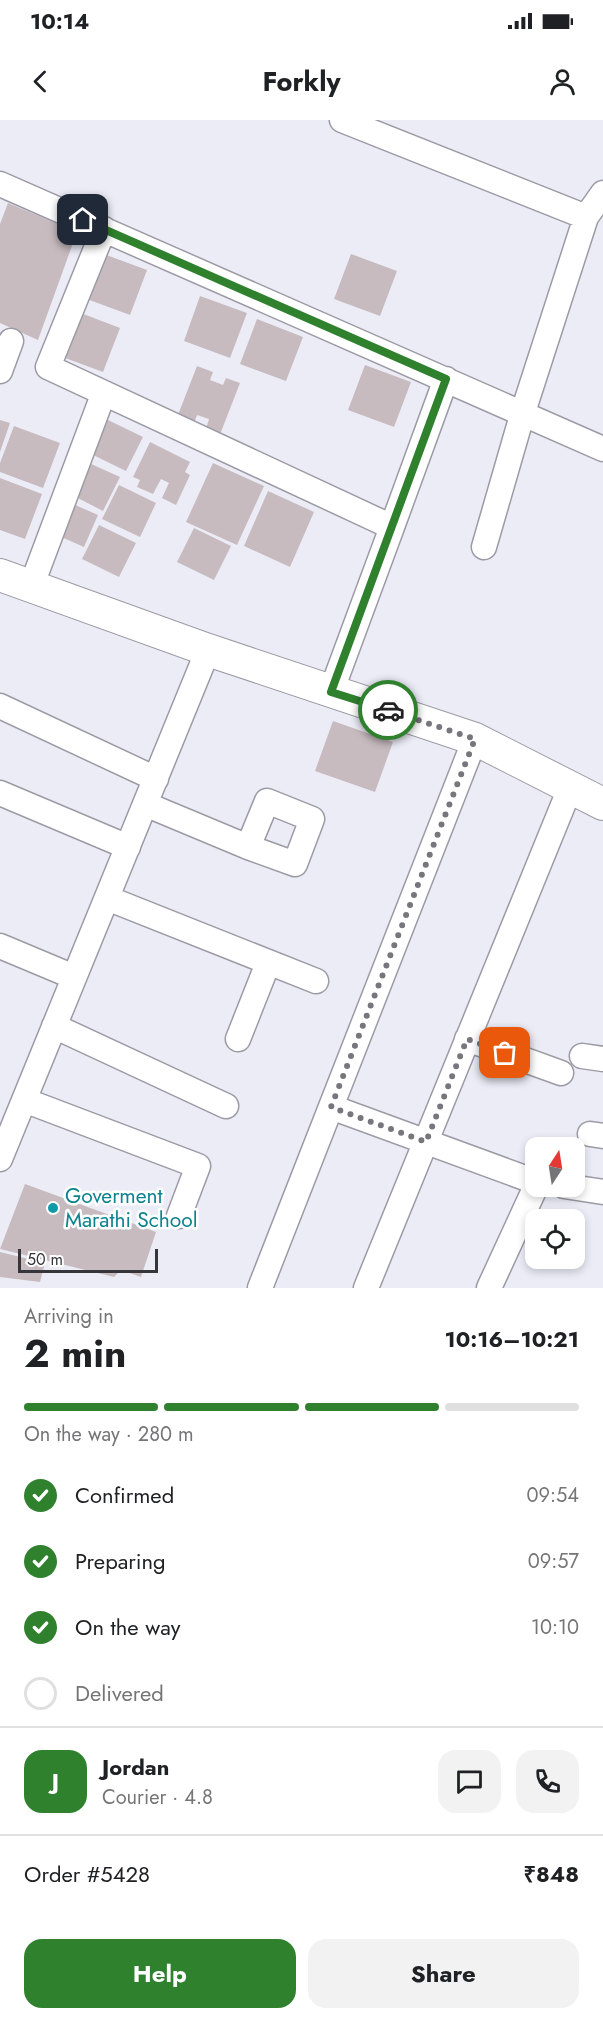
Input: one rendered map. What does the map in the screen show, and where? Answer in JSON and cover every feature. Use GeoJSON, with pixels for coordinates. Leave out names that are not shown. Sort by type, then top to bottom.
{"type":"FeatureCollection","features":[{"type":"Feature","properties":{"kind":"main road"},"geometry":{"type":"LineString","coordinates":[[0,575],[208,650],[475,739],[603,804]]}},
{"type":"Feature","properties":{"kind":"street"},"geometry":{"type":"LineString","coordinates":[[342,120],[586,217]]}},
{"type":"Feature","properties":{"kind":"street"},"geometry":{"type":"LineString","coordinates":[[0,184],[603,448]]}},
{"type":"Feature","properties":{"kind":"street"},"geometry":{"type":"LineString","coordinates":[[484,547],[522,412],[586,217],[603,193]]}},
{"type":"Feature","properties":{"kind":"street"},"geometry":{"type":"LineString","coordinates":[[104,229],[48,368],[392,527]]}},
{"type":"Feature","properties":{"kind":"street"},"geometry":{"type":"LineString","coordinates":[[0,371],[11,341]]}},
{"type":"Feature","properties":{"kind":"street"},"geometry":{"type":"LineString","coordinates":[[331,692],[446,379]]}},
{"type":"Feature","properties":{"kind":"street"},"geometry":{"type":"LineString","coordinates":[[31,587],[103,395]]}},
{"type":"Feature","properties":{"kind":"street"},"geometry":{"type":"LineString","coordinates":[[0,1159],[6,1128],[24,1100],[208,650]]}},
{"type":"Feature","properties":{"kind":"street"},"geometry":{"type":"LineString","coordinates":[[0,706],[156,779]]}},
{"type":"Feature","properties":{"kind":"street"},"geometry":{"type":"LineString","coordinates":[[260,1288],[475,739]]}},
{"type":"Feature","properties":{"kind":"street"},"geometry":{"type":"LineString","coordinates":[[366,1288],[570,788]]}},
{"type":"Feature","properties":{"kind":"street"},"geometry":{"type":"LineString","coordinates":[[0,793],[128,847]]}},
{"type":"Feature","properties":{"kind":"street"},"geometry":{"type":"LineString","coordinates":[[145,804],[248,847]]}},
{"type":"Feature","properties":{"kind":"street"},"geometry":{"type":"LineString","coordinates":[[107,898],[316,981]]}},
{"type":"Feature","properties":{"kind":"street"},"geometry":{"type":"LineString","coordinates":[[0,946],[74,977]]}},
{"type":"Feature","properties":{"kind":"street"},"geometry":{"type":"LineString","coordinates":[[238,1039],[268,963]]}},
{"type":"Feature","properties":{"kind":"street"},"geometry":{"type":"LineString","coordinates":[[54,1026],[226,1106]]}},
{"type":"Feature","properties":{"kind":"street"},"geometry":{"type":"LineString","coordinates":[[467,1039],[561,1073]]}},
{"type":"Feature","properties":{"kind":"street"},"geometry":{"type":"LineString","coordinates":[[24,1100],[198,1166],[180,1216]]}},
{"type":"Feature","properties":{"kind":"street"},"geometry":{"type":"LineString","coordinates":[[331,1107],[525,1180]]}},
{"type":"Feature","properties":{"kind":"street"},"geometry":{"type":"LineString","coordinates":[[585,1189],[603,1192]]}},
{"type":"Feature","properties":{"kind":"street"},"geometry":{"type":"LineString","coordinates":[[489,1288],[530,1197]]}},
{"type":"Feature","properties":{"kind":"building"},"geometry":{"type":"Polygon","coordinates":[[[8,203],[77,232],[38,340],[0,323],[0,224],[8,203]]]}},
{"type":"Feature","properties":{"kind":"building"},"geometry":{"type":"Polygon","coordinates":[[[101,253],[147,270],[130,315],[84,298],[101,253]]]}},
{"type":"Feature","properties":{"kind":"building"},"geometry":{"type":"Polygon","coordinates":[[[351,254],[397,271],[380,316],[334,299],[351,254]]]}},
{"type":"Feature","properties":{"kind":"building"},"geometry":{"type":"Polygon","coordinates":[[[200,296],[247,313],[230,358],[184,341],[200,296]]]}},
{"type":"Feature","properties":{"kind":"building"},"geometry":{"type":"Polygon","coordinates":[[[73,310],[120,328],[103,372],[57,355],[73,310]]]}},
{"type":"Feature","properties":{"kind":"building"},"geometry":{"type":"Polygon","coordinates":[[[257,319],[303,337],[286,381],[240,364],[257,319]]]}},
{"type":"Feature","properties":{"kind":"building"},"geometry":{"type":"Polygon","coordinates":[[[365,365],[411,382],[394,427],[348,410],[365,365]]]}},
{"type":"Feature","properties":{"kind":"building"},"geometry":{"type":"Polygon","coordinates":[[[197,366],[213,372],[210,380],[223,385],[226,378],[240,383],[219,437],[205,432],[209,419],[197,415],[193,426],[176,420],[197,366]]]}},
{"type":"Feature","properties":{"kind":"building"},"geometry":{"type":"Polygon","coordinates":[[[106,419],[143,437],[126,471],[89,453],[106,419]]]}},
{"type":"Feature","properties":{"kind":"building"},"geometry":{"type":"Polygon","coordinates":[[[0,420],[10,423],[0,452],[0,420]]]}},
{"type":"Feature","properties":{"kind":"building"},"geometry":{"type":"Polygon","coordinates":[[[14,426],[60,443],[43,488],[0,472],[0,463],[14,426]]]}},
{"type":"Feature","properties":{"kind":"building"},"geometry":{"type":"Polygon","coordinates":[[[150,442],[190,462],[185,472],[190,475],[176,505],[162,498],[169,483],[161,479],[153,494],[137,487],[140,480],[133,477],[150,442]]]}},
{"type":"Feature","properties":{"kind":"building"},"geometry":{"type":"Polygon","coordinates":[[[89,463],[120,477],[103,511],[72,495],[89,463]]]}},
{"type":"Feature","properties":{"kind":"building"},"geometry":{"type":"Polygon","coordinates":[[[213,463],[264,486],[237,545],[186,522],[213,463]]]}},
{"type":"Feature","properties":{"kind":"building"},"geometry":{"type":"Polygon","coordinates":[[[0,478],[42,494],[25,539],[0,530],[0,478]]]}},
{"type":"Feature","properties":{"kind":"building"},"geometry":{"type":"Polygon","coordinates":[[[119,485],[156,503],[140,537],[102,519],[119,485]]]}},
{"type":"Feature","properties":{"kind":"building"},"geometry":{"type":"Polygon","coordinates":[[[268,491],[314,512],[290,567],[244,546],[268,491]]]}},
{"type":"Feature","properties":{"kind":"building"},"geometry":{"type":"Polygon","coordinates":[[[73,504],[98,515],[84,547],[59,536],[73,504]]]}},
{"type":"Feature","properties":{"kind":"building"},"geometry":{"type":"Polygon","coordinates":[[[99,525],[136,543],[119,577],[82,559],[99,525]]]}},
{"type":"Feature","properties":{"kind":"building"},"geometry":{"type":"Polygon","coordinates":[[[194,528],[231,546],[214,580],[177,562],[194,528]]]}},
{"type":"Feature","properties":{"kind":"building"},"geometry":{"type":"Polygon","coordinates":[[[333,721],[393,742],[375,792],[315,771],[333,721]]]}},
{"type":"Feature","properties":{"kind":"building","name":"Goverment Marathi School"},"geometry":{"type":"Polygon","coordinates":[[[25,1184],[156,1232],[141,1277],[121,1270],[114,1277],[0,1249],[25,1184]]]}},
{"type":"Feature","properties":{"kind":"building"},"geometry":{"type":"Polygon","coordinates":[[[0,1252],[45,1263],[40,1282],[0,1277],[0,1252]]]}},
{"type":"Feature","properties":{"kind":"way so far"},"geometry":{"type":"LineString","coordinates":[[388,710],[475,739],[331,1107],[426,1142],[467,1039],[505,1053]]}},
{"type":"Feature","properties":{"kind":"place","name":"Goverment Marathi School"},"geometry":{"type":"Point","coordinates":[53,1208]}},
{"type":"Feature","properties":{"kind":"route"},"geometry":{"type":"LineString","coordinates":[[83,220],[446,379],[331,692],[388,710]]}}]}
